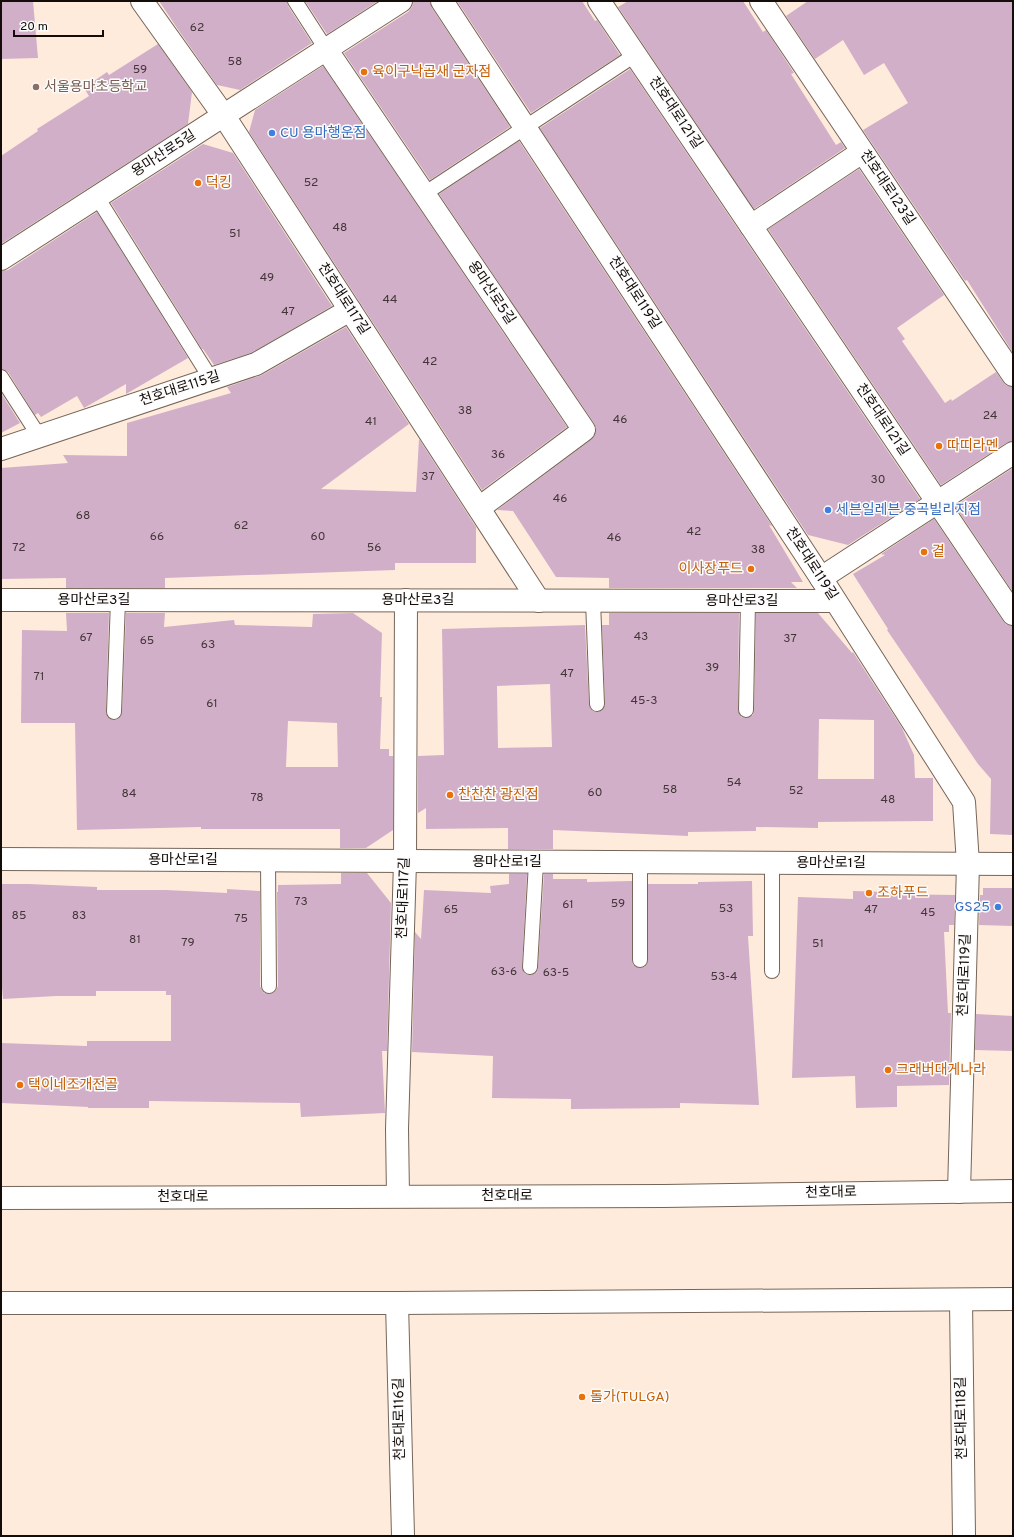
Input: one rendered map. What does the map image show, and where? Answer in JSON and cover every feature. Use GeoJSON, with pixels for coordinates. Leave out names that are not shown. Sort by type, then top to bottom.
{"type":"FeatureCollection","features":[{"type":"Feature","properties":{"kind":"street","name":"천호대로117길"},"geometry":{"type":"LineString","coordinates":[[142,1],[224,116],[539,601]]}},
{"type":"Feature","properties":{"kind":"street","name":"용마산로5길"},"geometry":{"type":"LineString","coordinates":[[1,259],[401,1]]}},
{"type":"Feature","properties":{"kind":"street","name":"천호대로119길"},"geometry":{"type":"LineString","coordinates":[[442,1],[821,578],[964,802],[968,864],[959,1192]]}},
{"type":"Feature","properties":{"kind":"street","name":"천호대로121길"},"geometry":{"type":"LineString","coordinates":[[599,1],[1013,614]]}},
{"type":"Feature","properties":{"kind":"street","name":"천호대로123길"},"geometry":{"type":"LineString","coordinates":[[761,1],[1013,375]]}},
{"type":"Feature","properties":{"kind":"street","name":"용마산로5길"},"geometry":{"type":"LineString","coordinates":[[326,49],[584,430],[479,508]]}},
{"type":"Feature","properties":{"kind":"street"},"geometry":{"type":"LineString","coordinates":[[751,226],[862,152]]}},
{"type":"Feature","properties":{"kind":"street","name":"천호대로115길"},"geometry":{"type":"LineString","coordinates":[[1,449],[256,364],[350,310]]}},
{"type":"Feature","properties":{"kind":"street"},"geometry":{"type":"LineString","coordinates":[[821,578],[1013,453]]}},
{"type":"Feature","properties":{"kind":"street","name":"용마산로3길"},"geometry":{"type":"LineString","coordinates":[[1,600],[835,601]]}},
{"type":"Feature","properties":{"kind":"street","name":"천호대로117길"},"geometry":{"type":"LineString","coordinates":[[398,1196],[397,1129],[406,862],[406,600]]}},
{"type":"Feature","properties":{"kind":"street","name":"용마산로1길"},"geometry":{"type":"LineString","coordinates":[[1,859],[536,863],[1013,864]]}},
{"type":"Feature","properties":{"kind":"street","name":"천호대로"},"geometry":{"type":"LineString","coordinates":[[1,1198],[664,1196],[1013,1191]]}},
{"type":"Feature","properties":{"kind":"street"},"geometry":{"type":"LineString","coordinates":[[1,1303],[398,1303],[1013,1299]]}},
{"type":"Feature","properties":{"kind":"street","name":"천호대로118길"},"geometry":{"type":"LineString","coordinates":[[961,1300],[964,1536]]}},
{"type":"Feature","properties":{"kind":"street","name":"천호대로116길"},"geometry":{"type":"LineString","coordinates":[[398,1303],[403,1536]]}},
{"type":"Feature","properties":{"kind":"lane"},"geometry":{"type":"LineString","coordinates":[[295,1],[326,49]]}},
{"type":"Feature","properties":{"kind":"lane"},"geometry":{"type":"LineString","coordinates":[[424,194],[635,55]]}},
{"type":"Feature","properties":{"kind":"lane"},"geometry":{"type":"LineString","coordinates":[[98,197],[211,379]]}},
{"type":"Feature","properties":{"kind":"lane"},"geometry":{"type":"LineString","coordinates":[[1,377],[39,436]]}},
{"type":"Feature","properties":{"kind":"lane"},"geometry":{"type":"LineString","coordinates":[[114,712],[118,600]]}},
{"type":"Feature","properties":{"kind":"lane"},"geometry":{"type":"LineString","coordinates":[[593,601],[597,704]]}},
{"type":"Feature","properties":{"kind":"lane"},"geometry":{"type":"LineString","coordinates":[[746,710],[748,601]]}},
{"type":"Feature","properties":{"kind":"lane"},"geometry":{"type":"LineString","coordinates":[[268,861],[269,986]]}},
{"type":"Feature","properties":{"kind":"lane"},"geometry":{"type":"LineString","coordinates":[[530,967],[536,863]]}},
{"type":"Feature","properties":{"kind":"lane"},"geometry":{"type":"LineString","coordinates":[[640,863],[640,960]]}},
{"type":"Feature","properties":{"kind":"lane"},"geometry":{"type":"LineString","coordinates":[[772,863],[772,971]]}},
{"type":"Feature","properties":{"kind":"building"},"geometry":{"type":"Polygon","coordinates":[[[1,1],[33,1],[38,58],[1,59],[1,1]]]}},
{"type":"Feature","properties":{"kind":"building"},"geometry":{"type":"Polygon","coordinates":[[[159,1],[287,1],[288,6],[312,43],[240,90],[217,85],[159,1]]]}},
{"type":"Feature","properties":{"kind":"building"},"geometry":{"type":"Polygon","coordinates":[[[305,1],[378,1],[327,34],[305,1]]]}},
{"type":"Feature","properties":{"kind":"building"},"geometry":{"type":"Polygon","coordinates":[[[413,1],[430,1],[432,8],[510,127],[430,180],[344,53],[408,12],[412,7],[413,1]]]}},
{"type":"Feature","properties":{"kind":"building"},"geometry":{"type":"Polygon","coordinates":[[[457,1],[582,1],[595,21],[597,20],[620,55],[531,113],[457,1]]]}},
{"type":"Feature","properties":{"kind":"building"},"geometry":{"type":"Polygon","coordinates":[[[628,1],[743,1],[763,32],[766,30],[794,73],[791,74],[836,145],[841,142],[845,148],[754,209],[618,7],[628,1]]]}},
{"type":"Feature","properties":{"kind":"building"},"geometry":{"type":"Polygon","coordinates":[[[808,1],[1013,1],[1013,353],[967,280],[965,281],[863,130],[908,103],[884,63],[864,75],[843,40],[815,59],[786,16],[808,1]]]}},
{"type":"Feature","properties":{"kind":"building"},"geometry":{"type":"Polygon","coordinates":[[[158,44],[192,92],[188,124],[1,244],[1,156],[38,131],[37,129],[89,96],[84,88],[107,72],[109,75],[158,44]]]}},
{"type":"Feature","properties":{"kind":"building"},"geometry":{"type":"Polygon","coordinates":[[[323,66],[567,427],[482,490],[249,132],[255,110],[323,66]]]}},
{"type":"Feature","properties":{"kind":"building"},"geometry":{"type":"Polygon","coordinates":[[[630,69],[920,499],[848,545],[808,535],[540,128],[630,69]]]}},
{"type":"Feature","properties":{"kind":"building"},"geometry":{"type":"Polygon","coordinates":[[[519,141],[772,526],[769,525],[803,582],[791,582],[797,588],[609,588],[609,578],[556,577],[513,511],[497,510],[591,440],[595,435],[596,429],[594,423],[439,194],[519,141]]]}},
{"type":"Feature","properties":{"kind":"building"},"geometry":{"type":"Polygon","coordinates":[[[203,144],[233,153],[332,306],[251,353],[214,365],[202,349],[111,203],[203,144]]]}},
{"type":"Feature","properties":{"kind":"building"},"geometry":{"type":"Polygon","coordinates":[[[859,169],[944,295],[897,328],[905,339],[902,341],[945,403],[951,399],[952,401],[996,372],[1007,386],[1013,387],[1013,441],[1006,443],[941,485],[768,229],[859,169]]]}},
{"type":"Feature","properties":{"kind":"building"},"geometry":{"type":"Polygon","coordinates":[[[97,212],[188,358],[126,394],[126,384],[84,408],[77,396],[41,417],[38,413],[35,415],[8,372],[1,369],[1,271],[8,270],[97,212]]]}},
{"type":"Feature","properties":{"kind":"building"},"geometry":{"type":"Polygon","coordinates":[[[346,327],[409,424],[321,489],[416,492],[419,439],[476,527],[476,563],[395,563],[395,570],[165,578],[165,588],[66,588],[66,578],[1,579],[1,468],[68,463],[63,455],[127,456],[127,423],[231,393],[227,387],[262,375],[346,327]]]}},
{"type":"Feature","properties":{"kind":"building"},"geometry":{"type":"Polygon","coordinates":[[[1,393],[20,423],[1,433],[1,393]]]}},
{"type":"Feature","properties":{"kind":"building"},"geometry":{"type":"Polygon","coordinates":[[[1013,468],[1013,592],[955,506],[1013,468]]]}},
{"type":"Feature","properties":{"kind":"building"},"geometry":{"type":"Polygon","coordinates":[[[934,519],[1003,621],[1007,625],[1013,626],[1013,835],[990,834],[991,779],[978,764],[887,630],[888,629],[853,574],[885,555],[881,554],[934,519]]]}},
{"type":"Feature","properties":{"kind":"building"},"geometry":{"type":"Polygon","coordinates":[[[66,613],[109,613],[106,712],[107,716],[113,720],[118,719],[122,712],[126,613],[165,613],[164,627],[234,620],[235,625],[312,627],[313,614],[353,613],[382,633],[380,749],[389,749],[389,756],[393,756],[393,830],[366,848],[340,848],[340,829],[201,829],[201,827],[77,830],[75,723],[21,723],[22,630],[67,631],[66,613]],[[288,721],[286,767],[338,767],[337,723],[288,721]]]}},
{"type":"Feature","properties":{"kind":"building"},"geometry":{"type":"Polygon","coordinates":[[[609,613],[739,613],[738,710],[741,717],[746,718],[753,715],[754,710],[756,613],[818,613],[852,653],[853,652],[902,728],[914,755],[915,778],[933,778],[933,821],[818,822],[818,828],[756,827],[756,831],[688,832],[688,836],[553,830],[553,849],[508,849],[508,828],[426,829],[426,808],[418,813],[418,756],[444,755],[442,629],[585,625],[589,704],[593,711],[598,712],[604,708],[605,704],[602,625],[609,625],[609,613]],[[550,684],[497,686],[498,748],[552,747],[550,684]],[[819,719],[818,779],[874,779],[874,720],[819,719]]]}},
{"type":"Feature","properties":{"kind":"building"},"geometry":{"type":"Polygon","coordinates":[[[341,873],[367,873],[391,903],[387,1051],[382,1051],[385,1113],[301,1117],[300,1103],[149,1101],[149,1108],[88,1108],[1,1103],[1,1043],[87,1046],[87,1041],[171,1041],[171,995],[166,995],[166,991],[96,991],[96,996],[56,996],[3,999],[1,975],[1,884],[97,887],[97,890],[166,890],[227,893],[227,889],[260,891],[260,986],[264,993],[269,994],[276,990],[278,986],[278,885],[341,884],[341,873]]]}},
{"type":"Feature","properties":{"kind":"building"},"geometry":{"type":"Polygon","coordinates":[[[509,874],[527,874],[522,967],[525,974],[530,975],[537,972],[538,967],[544,874],[553,874],[553,879],[587,879],[587,882],[632,881],[632,960],[633,965],[640,968],[645,967],[648,960],[648,884],[698,884],[698,882],[752,881],[753,936],[748,936],[759,1105],[680,1103],[680,1108],[571,1109],[571,1099],[492,1098],[493,1056],[412,1052],[415,932],[421,939],[424,890],[491,893],[490,886],[509,884],[509,874]]]}},
{"type":"Feature","properties":{"kind":"building","name":"GS25"},"geometry":{"type":"Polygon","coordinates":[[[983,888],[1013,888],[1013,926],[979,925],[980,895],[983,895],[983,888]]]}},
{"type":"Feature","properties":{"kind":"building"},"geometry":{"type":"Polygon","coordinates":[[[853,891],[890,892],[890,894],[955,895],[954,925],[949,925],[949,932],[944,932],[948,1013],[951,1013],[949,1085],[897,1086],[897,1107],[856,1108],[855,1076],[792,1078],[798,897],[853,899],[853,891]]]}},
{"type":"Feature","properties":{"kind":"building"},"geometry":{"type":"Polygon","coordinates":[[[976,1014],[1013,1016],[1013,1051],[975,1050],[976,1014]]]}},
{"type":"Feature","properties":{"kind":"place","name":"육이구낙곱새 군자점"},"geometry":{"type":"Point","coordinates":[364,72]}},
{"type":"Feature","properties":{"kind":"place","name":"서울용마초등학교"},"geometry":{"type":"Point","coordinates":[36,87]}},
{"type":"Feature","properties":{"kind":"place","name":"CU 용마행운점"},"geometry":{"type":"Point","coordinates":[272,133]}},
{"type":"Feature","properties":{"kind":"place","name":"덕킹"},"geometry":{"type":"Point","coordinates":[198,183]}},
{"type":"Feature","properties":{"kind":"place","name":"따띠라멘"},"geometry":{"type":"Point","coordinates":[939,446]}},
{"type":"Feature","properties":{"kind":"place","name":"세븐일레븐 중곡빌리지점"},"geometry":{"type":"Point","coordinates":[828,510]}},
{"type":"Feature","properties":{"kind":"place","name":"곁"},"geometry":{"type":"Point","coordinates":[924,552]}},
{"type":"Feature","properties":{"kind":"place","name":"이사장푸드"},"geometry":{"type":"Point","coordinates":[751,569]}},
{"type":"Feature","properties":{"kind":"place","name":"찬찬찬 광진점"},"geometry":{"type":"Point","coordinates":[450,795]}},
{"type":"Feature","properties":{"kind":"place","name":"조하푸드"},"geometry":{"type":"Point","coordinates":[869,893]}},
{"type":"Feature","properties":{"kind":"place","name":"GS25"},"geometry":{"type":"Point","coordinates":[998,907]}},
{"type":"Feature","properties":{"kind":"place","name":"크래버대게나라"},"geometry":{"type":"Point","coordinates":[888,1070]}},
{"type":"Feature","properties":{"kind":"place","name":"택이네조개전골"},"geometry":{"type":"Point","coordinates":[20,1085]}},
{"type":"Feature","properties":{"kind":"place","name":"톨가(TULGA)"},"geometry":{"type":"Point","coordinates":[582,1397]}}]}
